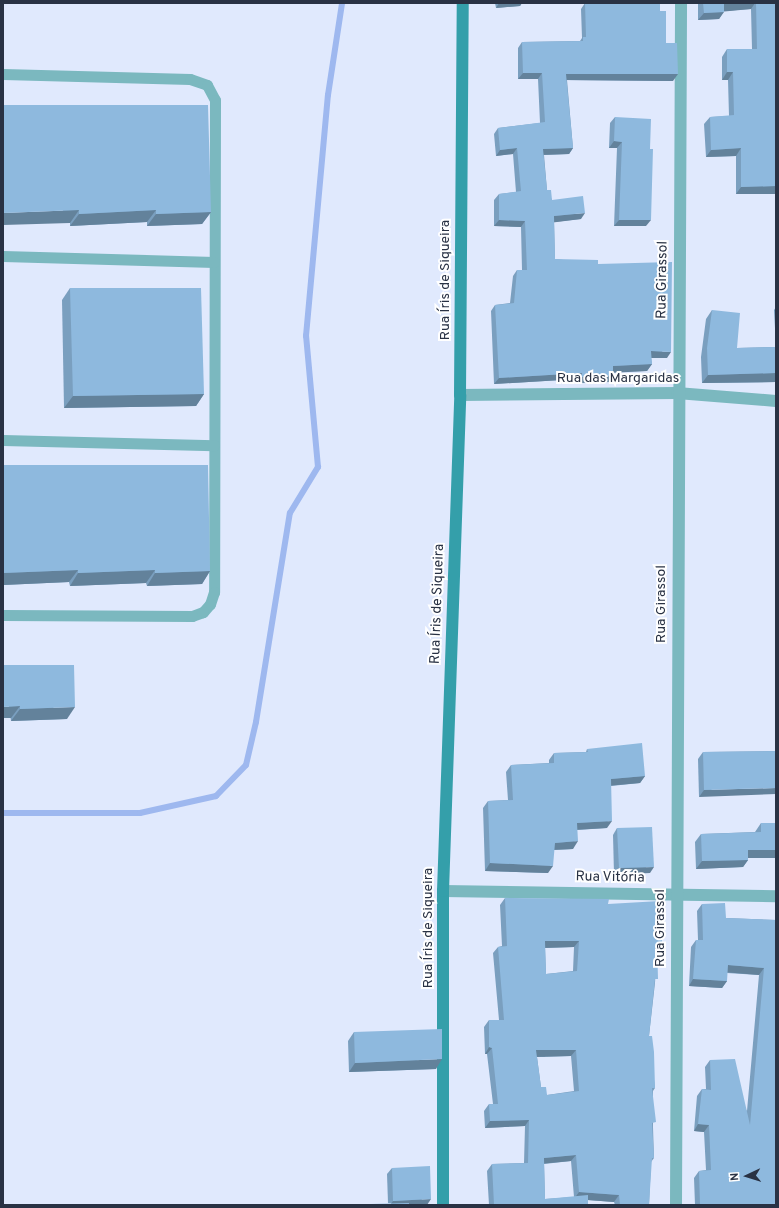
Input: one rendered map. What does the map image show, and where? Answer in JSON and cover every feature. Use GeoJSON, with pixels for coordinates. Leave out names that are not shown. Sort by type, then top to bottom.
{"type":"FeatureCollection","features":[{"type":"Feature","properties":{"kind":"street","name":"Rua Íris de Siqueira"},"geometry":{"type":"LineString","coordinates":[[443,1205],[443,891],[460,395],[463,3]]}},
{"type":"Feature","properties":{"kind":"street","name":"Rua Girassol"},"geometry":{"type":"LineString","coordinates":[[676,1205],[677,393],[681,3]]}},
{"type":"Feature","properties":{"kind":"street","name":"Rua das Margaridas"},"geometry":{"type":"LineString","coordinates":[[460,395],[677,393],[776,401]]}},
{"type":"Feature","properties":{"kind":"street","name":"Rua Vitória"},"geometry":{"type":"LineString","coordinates":[[443,891],[776,896]]}},
{"type":"Feature","properties":{"kind":"lane"},"geometry":{"type":"LineString","coordinates":[[3,74],[190,79],[208,85],[215,100],[214,592],[210,604],[203,612],[192,616],[3,614]]}},
{"type":"Feature","properties":{"kind":"lane"},"geometry":{"type":"LineString","coordinates":[[3,256],[214,262]]}},
{"type":"Feature","properties":{"kind":"lane"},"geometry":{"type":"LineString","coordinates":[[3,440],[214,445]]}},
{"type":"Feature","properties":{"kind":"building"},"geometry":{"type":"Polygon","coordinates":[[[585,3],[660,3],[660,11],[666,11],[666,43],[677,43],[678,74],[566,74],[573,148],[543,149],[547,190],[551,190],[552,200],[583,196],[585,213],[554,216],[555,259],[598,260],[598,264],[672,262],[671,352],[651,351],[652,364],[613,366],[613,376],[582,377],[582,373],[499,378],[495,305],[514,303],[517,270],[527,270],[525,221],[499,220],[499,194],[521,191],[517,148],[500,150],[498,128],[545,122],[542,73],[523,73],[522,42],[583,41],[583,37],[586,37],[585,3]]]}},
{"type":"Feature","properties":{"kind":"building"},"geometry":{"type":"Polygon","coordinates":[[[703,3],[739,3],[724,4],[724,12],[704,13],[703,3]]]}},
{"type":"Feature","properties":{"kind":"building"},"geometry":{"type":"Polygon","coordinates":[[[756,3],[776,3],[776,186],[741,187],[741,148],[711,150],[710,117],[734,115],[733,72],[727,72],[727,49],[757,49],[756,3]]]}},
{"type":"Feature","properties":{"kind":"building"},"geometry":{"type":"Polygon","coordinates":[[[3,105],[208,105],[211,212],[156,214],[156,210],[79,214],[79,210],[3,213],[3,105]]]}},
{"type":"Feature","properties":{"kind":"building"},"geometry":{"type":"Polygon","coordinates":[[[615,117],[651,119],[650,149],[653,149],[651,220],[619,220],[622,142],[614,141],[615,117]]]}},
{"type":"Feature","properties":{"kind":"building"},"geometry":{"type":"Polygon","coordinates":[[[70,288],[201,288],[204,394],[73,396],[70,288]]]}},
{"type":"Feature","properties":{"kind":"building"},"geometry":{"type":"Polygon","coordinates":[[[712,310],[740,313],[737,348],[776,347],[776,373],[708,375],[707,348],[712,310]]]}},
{"type":"Feature","properties":{"kind":"building"},"geometry":{"type":"Polygon","coordinates":[[[3,465],[208,465],[210,571],[155,573],[155,570],[78,573],[78,570],[3,573],[3,465]]]}},
{"type":"Feature","properties":{"kind":"building"},"geometry":{"type":"Polygon","coordinates":[[[3,665],[74,665],[75,707],[20,709],[20,706],[3,707],[3,665]]]}},
{"type":"Feature","properties":{"kind":"building"},"geometry":{"type":"Polygon","coordinates":[[[642,743],[645,776],[611,779],[612,821],[577,823],[578,841],[555,843],[553,866],[490,863],[488,801],[513,800],[511,765],[554,763],[554,753],[588,752],[587,749],[642,743]]]}},
{"type":"Feature","properties":{"kind":"building"},"geometry":{"type":"Polygon","coordinates":[[[776,751],[776,788],[704,790],[703,752],[776,751]]]}},
{"type":"Feature","properties":{"kind":"building"},"geometry":{"type":"Polygon","coordinates":[[[761,823],[776,823],[776,850],[748,850],[748,860],[702,861],[701,834],[761,832],[761,823]]]}},
{"type":"Feature","properties":{"kind":"building"},"geometry":{"type":"Polygon","coordinates":[[[652,827],[654,867],[619,868],[617,828],[652,827]]]}},
{"type":"Feature","properties":{"kind":"building"},"geometry":{"type":"Polygon","coordinates":[[[505,898],[609,899],[608,904],[660,901],[662,942],[657,942],[658,979],[655,979],[649,1036],[652,1036],[654,1052],[655,1088],[652,1088],[656,1122],[652,1123],[654,1158],[652,1158],[649,1205],[620,1205],[619,1195],[579,1192],[576,1155],[544,1158],[545,1199],[588,1195],[588,1205],[494,1205],[492,1164],[528,1163],[529,1120],[490,1121],[489,1104],[498,1104],[492,1048],[489,1047],[489,1020],[504,1020],[498,947],[507,946],[505,898]],[[545,941],[546,974],[577,971],[579,941],[545,941]],[[536,1050],[541,1087],[546,1087],[547,1095],[579,1091],[576,1050],[536,1050]]]}},
{"type":"Feature","properties":{"kind":"building"},"geometry":{"type":"Polygon","coordinates":[[[725,903],[726,918],[776,920],[776,1205],[700,1205],[699,1171],[711,1170],[709,1125],[698,1124],[702,1089],[711,1090],[710,1060],[735,1059],[750,1125],[764,968],[728,965],[727,981],[693,979],[696,940],[703,940],[702,904],[725,903]]]}},
{"type":"Feature","properties":{"kind":"building"},"geometry":{"type":"Polygon","coordinates":[[[442,1029],[442,1059],[355,1063],[354,1032],[442,1029]]]}},
{"type":"Feature","properties":{"kind":"building"},"geometry":{"type":"Polygon","coordinates":[[[430,1166],[431,1199],[393,1201],[392,1168],[430,1166]]]}},
{"type":"Feature","properties":{"kind":"building"},"geometry":{"type":"Polygon","coordinates":[[[409,1203],[409,1205],[332,1205],[409,1203]]]}},
{"type":"Feature","properties":{"kind":"waterway"},"geometry":{"type":"LineString","coordinates":[[3,813],[140,813],[216,796],[246,765],[256,722],[290,513],[318,467],[306,336],[328,95],[342,3]]}}]}
